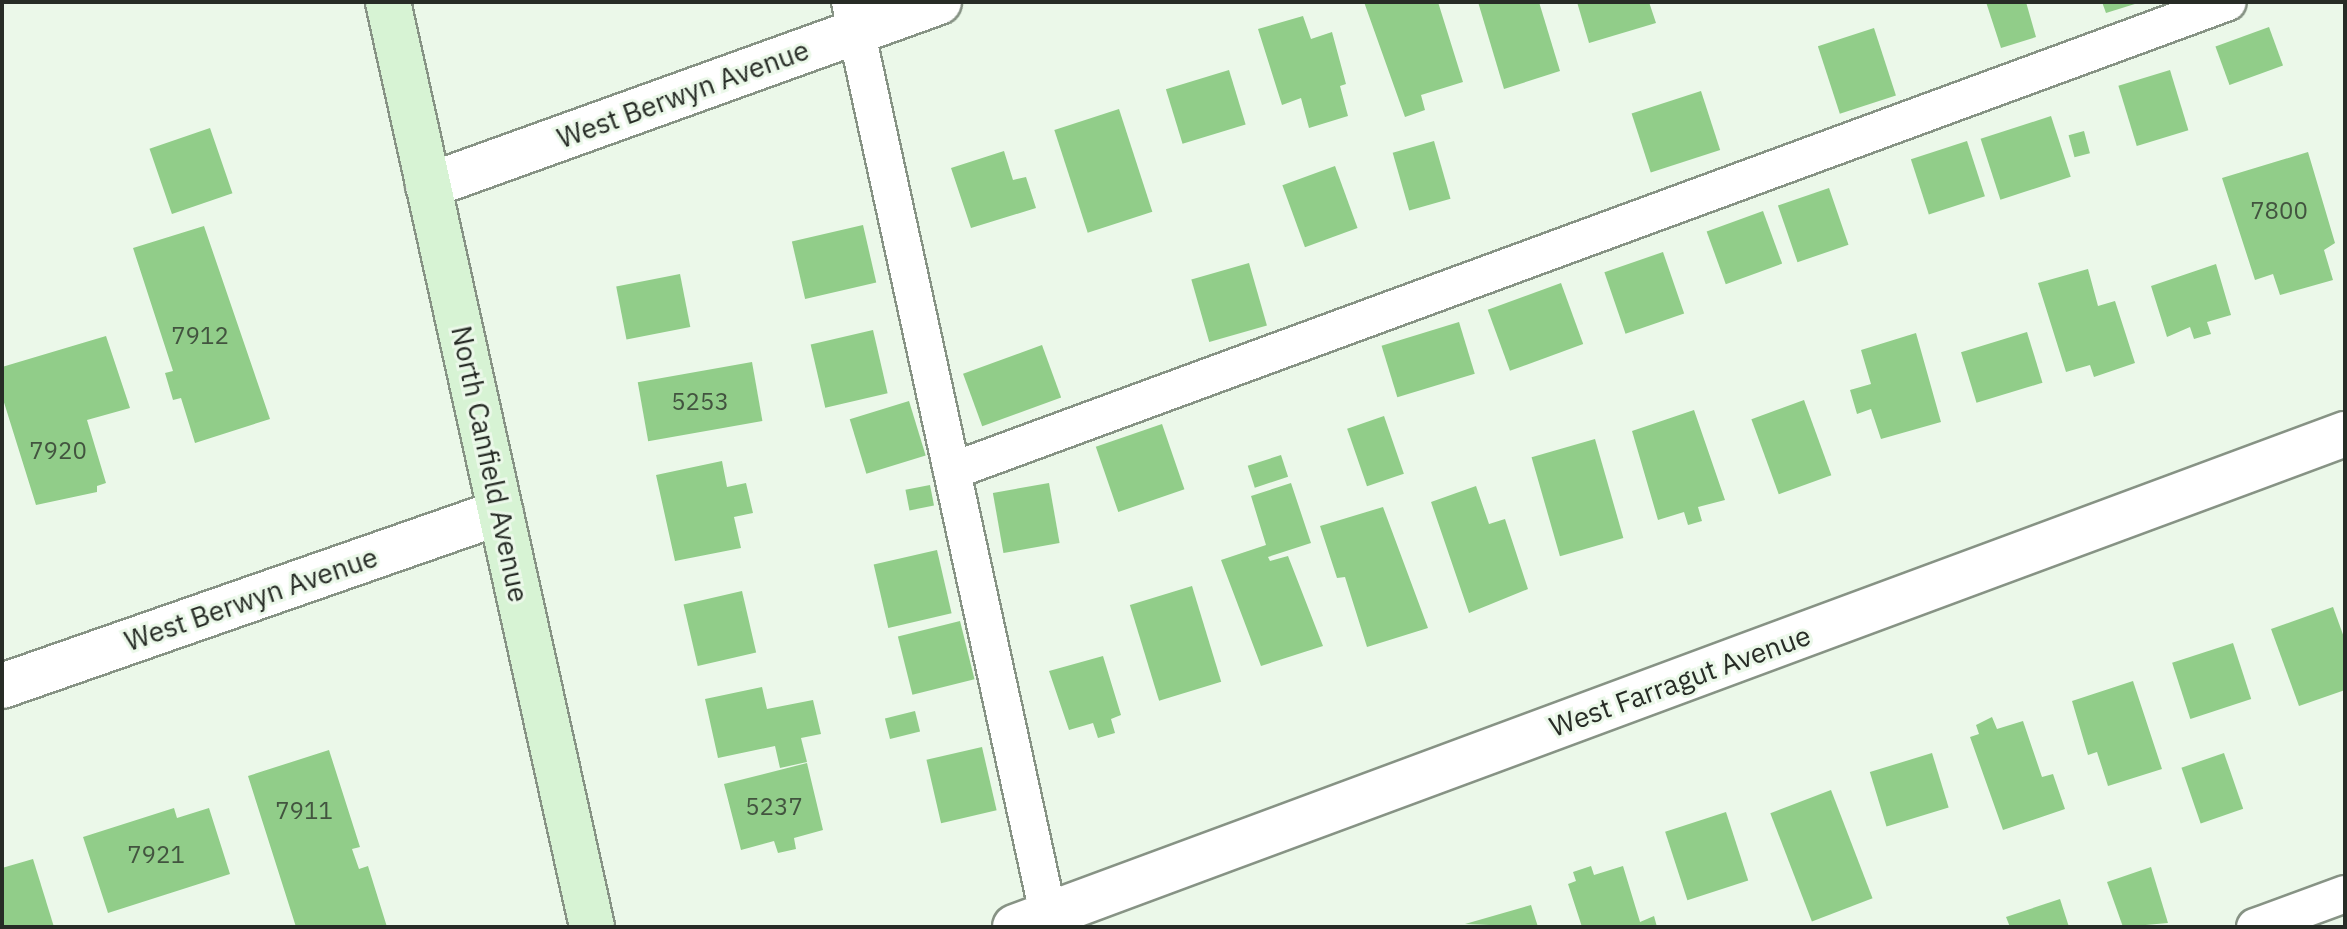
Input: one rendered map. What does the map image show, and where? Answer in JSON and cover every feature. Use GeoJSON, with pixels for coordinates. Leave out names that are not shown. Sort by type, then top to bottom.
{"type":"FeatureCollection","features":[{"type":"Feature","properties":{"kind":"street","name":"North Canfield Avenue"},"geometry":{"type":"LineString","coordinates":[[388,2],[592,927]]}},
{"type":"Feature","properties":{"kind":"street","name":"West Berwyn Avenue"},"geometry":{"type":"LineString","coordinates":[[428,186],[853,17],[939,2]]}},
{"type":"Feature","properties":{"kind":"street","name":"West Farragut Avenue"},"geometry":{"type":"LineString","coordinates":[[1038,923],[2345,434]]}},
{"type":"Feature","properties":{"kind":"street","name":"West Berwyn Avenue"},"geometry":{"type":"LineString","coordinates":[[2,686],[501,512]]}},
{"type":"Feature","properties":{"kind":"lane"},"geometry":{"type":"LineString","coordinates":[[952,471],[2228,2]]}},
{"type":"Feature","properties":{"kind":"lane"},"geometry":{"type":"LineString","coordinates":[[853,17],[952,471],[1038,923]]}},
{"type":"Feature","properties":{"kind":"lane"},"geometry":{"type":"LineString","coordinates":[[2255,927],[2345,894]]}},
{"type":"Feature","properties":{"kind":"building"},"geometry":{"type":"Polygon","coordinates":[[[1364,2],[1438,2],[1463,82],[1421,95],[1425,110],[1405,117],[1364,2]]]}},
{"type":"Feature","properties":{"kind":"building"},"geometry":{"type":"Polygon","coordinates":[[[1478,2],[1539,2],[1560,71],[1504,89],[1478,2]]]}},
{"type":"Feature","properties":{"kind":"building"},"geometry":{"type":"Polygon","coordinates":[[[1577,2],[1649,2],[1656,23],[1589,43],[1577,2]]]}},
{"type":"Feature","properties":{"kind":"building"},"geometry":{"type":"Polygon","coordinates":[[[1986,2],[2026,2],[2036,37],[2001,48],[1986,2]]]}},
{"type":"Feature","properties":{"kind":"building"},"geometry":{"type":"Polygon","coordinates":[[[2102,2],[2138,2],[2138,3],[2106,13],[2102,2]]]}},
{"type":"Feature","properties":{"kind":"building"},"geometry":{"type":"Polygon","coordinates":[[[1303,16],[1311,39],[1332,32],[1346,84],[1340,86],[1348,116],[1309,128],[1301,98],[1282,105],[1258,29],[1303,16]]]}},
{"type":"Feature","properties":{"kind":"building"},"geometry":{"type":"Polygon","coordinates":[[[2269,27],[2283,66],[2229,85],[2215,46],[2269,27]]]}},
{"type":"Feature","properties":{"kind":"building"},"geometry":{"type":"Polygon","coordinates":[[[1874,28],[1896,96],[1840,114],[1818,46],[1874,28]]]}},
{"type":"Feature","properties":{"kind":"building"},"geometry":{"type":"Polygon","coordinates":[[[1229,70],[1246,125],[1183,144],[1166,89],[1229,70]]]}},
{"type":"Feature","properties":{"kind":"building"},"geometry":{"type":"Polygon","coordinates":[[[2170,70],[2188,130],[2137,146],[2118,86],[2170,70]]]}},
{"type":"Feature","properties":{"kind":"building"},"geometry":{"type":"Polygon","coordinates":[[[1701,91],[1720,150],[1651,173],[1632,114],[1701,91]]]}},
{"type":"Feature","properties":{"kind":"building"},"geometry":{"type":"Polygon","coordinates":[[[1119,109],[1152,212],[1088,233],[1054,130],[1119,109]]]}},
{"type":"Feature","properties":{"kind":"building"},"geometry":{"type":"Polygon","coordinates":[[[2051,116],[2071,177],[2000,200],[1981,139],[2051,116]]]}},
{"type":"Feature","properties":{"kind":"building"},"geometry":{"type":"Polygon","coordinates":[[[210,128],[232,193],[172,214],[149,149],[210,128]]]}},
{"type":"Feature","properties":{"kind":"building"},"geometry":{"type":"Polygon","coordinates":[[[2084,131],[2090,153],[2074,157],[2069,135],[2084,131]]]}},
{"type":"Feature","properties":{"kind":"building"},"geometry":{"type":"Polygon","coordinates":[[[1434,141],[1451,199],[1409,211],[1393,153],[1434,141]]]}},
{"type":"Feature","properties":{"kind":"building"},"geometry":{"type":"Polygon","coordinates":[[[1967,141],[1985,196],[1929,214],[1911,159],[1967,141]]]}},
{"type":"Feature","properties":{"kind":"building"},"geometry":{"type":"Polygon","coordinates":[[[1004,151],[1013,180],[1026,177],[1036,208],[971,228],[951,168],[1004,151]]]}},
{"type":"Feature","properties":{"kind":"building"},"geometry":{"type":"Polygon","coordinates":[[[2308,152],[2335,243],[2324,250],[2333,280],[2280,295],[2273,274],[2255,280],[2222,178],[2308,152]]]}},
{"type":"Feature","properties":{"kind":"building"},"geometry":{"type":"Polygon","coordinates":[[[1335,166],[1358,228],[1305,247],[1282,185],[1335,166]]]}},
{"type":"Feature","properties":{"kind":"building"},"geometry":{"type":"Polygon","coordinates":[[[1829,188],[1849,245],[1797,262],[1778,206],[1829,188]]]}},
{"type":"Feature","properties":{"kind":"building"},"geometry":{"type":"Polygon","coordinates":[[[1763,211],[1782,264],[1726,284],[1707,232],[1763,211]]]}},
{"type":"Feature","properties":{"kind":"building"},"geometry":{"type":"Polygon","coordinates":[[[863,225],[876,282],[805,299],[792,241],[863,225]]]}},
{"type":"Feature","properties":{"kind":"building"},"geometry":{"type":"Polygon","coordinates":[[[204,226],[270,419],[195,443],[181,398],[173,400],[165,373],[173,371],[133,248],[204,226]]]}},
{"type":"Feature","properties":{"kind":"building"},"geometry":{"type":"Polygon","coordinates":[[[1663,252],[1684,313],[1626,334],[1604,272],[1663,252]]]}},
{"type":"Feature","properties":{"kind":"building"},"geometry":{"type":"Polygon","coordinates":[[[1249,263],[1267,325],[1209,342],[1191,280],[1249,263]]]}},
{"type":"Feature","properties":{"kind":"building"},"geometry":{"type":"Polygon","coordinates":[[[2216,264],[2231,315],[2207,322],[2211,334],[2194,339],[2190,327],[2167,337],[2151,286],[2216,264]]]}},
{"type":"Feature","properties":{"kind":"building"},"geometry":{"type":"Polygon","coordinates":[[[2088,269],[2098,306],[2115,301],[2135,363],[2094,377],[2090,365],[2066,372],[2038,283],[2088,269]]]}},
{"type":"Feature","properties":{"kind":"building"},"geometry":{"type":"Polygon","coordinates":[[[680,274],[690,327],[626,339],[616,286],[680,274]]]}},
{"type":"Feature","properties":{"kind":"building"},"geometry":{"type":"Polygon","coordinates":[[[1561,283],[1583,344],[1510,371],[1488,310],[1561,283]]]}},
{"type":"Feature","properties":{"kind":"building"},"geometry":{"type":"Polygon","coordinates":[[[1459,322],[1475,374],[1397,397],[1382,346],[1459,322]]]}},
{"type":"Feature","properties":{"kind":"building"},"geometry":{"type":"Polygon","coordinates":[[[873,330],[888,393],[825,408],[811,344],[873,330]]]}},
{"type":"Feature","properties":{"kind":"building"},"geometry":{"type":"Polygon","coordinates":[[[2027,332],[2042,383],[1977,403],[1961,352],[2027,332]]]}},
{"type":"Feature","properties":{"kind":"building"},"geometry":{"type":"Polygon","coordinates":[[[1916,333],[1941,422],[1881,439],[1871,409],[1857,414],[1850,390],[1871,384],[1861,350],[1916,333]]]}},
{"type":"Feature","properties":{"kind":"building"},"geometry":{"type":"Polygon","coordinates":[[[106,336],[130,408],[87,420],[106,483],[97,486],[97,492],[36,505],[2,396],[2,367],[106,336]]]}},
{"type":"Feature","properties":{"kind":"building"},"geometry":{"type":"Polygon","coordinates":[[[1042,345],[1061,398],[982,426],[963,374],[1042,345]]]}},
{"type":"Feature","properties":{"kind":"building"},"geometry":{"type":"Polygon","coordinates":[[[752,362],[762,421],[648,441],[638,382],[752,362]]]}},
{"type":"Feature","properties":{"kind":"building"},"geometry":{"type":"Polygon","coordinates":[[[1804,400],[1831,475],[1779,494],[1751,419],[1804,400]]]}},
{"type":"Feature","properties":{"kind":"building"},"geometry":{"type":"Polygon","coordinates":[[[909,401],[926,456],[866,474],[850,419],[909,401]]]}},
{"type":"Feature","properties":{"kind":"building"},"geometry":{"type":"Polygon","coordinates":[[[1694,410],[1725,500],[1698,507],[1702,521],[1688,525],[1684,512],[1658,520],[1632,431],[1694,410]]]}},
{"type":"Feature","properties":{"kind":"building"},"geometry":{"type":"Polygon","coordinates":[[[1384,416],[1404,474],[1367,486],[1347,429],[1384,416]]]}},
{"type":"Feature","properties":{"kind":"building"},"geometry":{"type":"Polygon","coordinates":[[[1162,424],[1184,489],[1118,512],[1096,447],[1162,424]]]}},
{"type":"Feature","properties":{"kind":"building"},"geometry":{"type":"Polygon","coordinates":[[[1595,439],[1623,538],[1560,556],[1532,457],[1595,439]]]}},
{"type":"Feature","properties":{"kind":"building"},"geometry":{"type":"Polygon","coordinates":[[[1281,455],[1288,477],[1255,488],[1248,466],[1281,455]]]}},
{"type":"Feature","properties":{"kind":"building"},"geometry":{"type":"Polygon","coordinates":[[[722,461],[727,487],[746,483],[753,513],[734,517],[741,548],[675,561],[656,475],[722,461]]]}},
{"type":"Feature","properties":{"kind":"building"},"geometry":{"type":"Polygon","coordinates":[[[1049,483],[1060,543],[1003,553],[993,493],[1049,483]]]}},
{"type":"Feature","properties":{"kind":"building"},"geometry":{"type":"Polygon","coordinates":[[[1291,483],[1311,543],[1268,557],[1270,561],[1288,556],[1323,646],[1261,666],[1221,560],[1266,545],[1251,496],[1291,483]]]}},
{"type":"Feature","properties":{"kind":"building"},"geometry":{"type":"Polygon","coordinates":[[[930,485],[934,506],[909,510],[905,490],[930,485]]]}},
{"type":"Feature","properties":{"kind":"building"},"geometry":{"type":"Polygon","coordinates":[[[1476,486],[1489,524],[1505,519],[1528,589],[1469,613],[1431,502],[1476,486]]]}},
{"type":"Feature","properties":{"kind":"building"},"geometry":{"type":"Polygon","coordinates":[[[1383,507],[1428,628],[1367,647],[1345,577],[1337,578],[1320,526],[1383,507]]]}},
{"type":"Feature","properties":{"kind":"building"},"geometry":{"type":"Polygon","coordinates":[[[937,550],[952,613],[888,628],[874,565],[937,550]]]}},
{"type":"Feature","properties":{"kind":"building"},"geometry":{"type":"Polygon","coordinates":[[[1192,586],[1221,682],[1159,701],[1130,605],[1192,586]]]}},
{"type":"Feature","properties":{"kind":"building"},"geometry":{"type":"Polygon","coordinates":[[[742,591],[756,652],[698,666],[684,604],[742,591]]]}},
{"type":"Feature","properties":{"kind":"building"},"geometry":{"type":"Polygon","coordinates":[[[2333,607],[2345,640],[2345,690],[2299,706],[2271,629],[2333,607]]]}},
{"type":"Feature","properties":{"kind":"building"},"geometry":{"type":"Polygon","coordinates":[[[960,621],[975,679],[912,695],[898,636],[960,621]]]}},
{"type":"Feature","properties":{"kind":"building"},"geometry":{"type":"Polygon","coordinates":[[[2233,643],[2251,699],[2190,719],[2172,663],[2233,643]]]}},
{"type":"Feature","properties":{"kind":"building"},"geometry":{"type":"Polygon","coordinates":[[[1103,656],[1121,715],[1111,719],[1115,733],[1098,738],[1093,723],[1069,730],[1049,671],[1103,656]]]}},
{"type":"Feature","properties":{"kind":"building"},"geometry":{"type":"Polygon","coordinates":[[[2133,681],[2162,769],[2108,786],[2097,752],[2088,755],[2072,701],[2133,681]]]}},
{"type":"Feature","properties":{"kind":"building"},"geometry":{"type":"Polygon","coordinates":[[[762,687],[767,709],[813,700],[821,734],[801,738],[807,762],[780,768],[775,746],[718,758],[705,699],[762,687]]]}},
{"type":"Feature","properties":{"kind":"building"},"geometry":{"type":"Polygon","coordinates":[[[915,711],[920,731],[890,739],[885,718],[915,711]]]}},
{"type":"Feature","properties":{"kind":"building"},"geometry":{"type":"Polygon","coordinates":[[[1992,717],[1997,729],[2023,721],[2042,777],[2053,774],[2065,809],[2003,830],[1970,737],[1979,734],[1976,725],[1992,717]]]}},
{"type":"Feature","properties":{"kind":"building"},"geometry":{"type":"Polygon","coordinates":[[[982,747],[997,810],[941,823],[926,760],[982,747]]]}},
{"type":"Feature","properties":{"kind":"building"},"geometry":{"type":"Polygon","coordinates":[[[329,750],[360,847],[352,849],[359,869],[368,866],[387,927],[296,927],[248,776],[329,750]]]}},
{"type":"Feature","properties":{"kind":"building"},"geometry":{"type":"Polygon","coordinates":[[[1932,753],[1949,808],[1887,827],[1870,772],[1932,753]]]}},
{"type":"Feature","properties":{"kind":"building"},"geometry":{"type":"Polygon","coordinates":[[[2224,753],[2243,809],[2201,823],[2181,768],[2224,753]]]}},
{"type":"Feature","properties":{"kind":"building"},"geometry":{"type":"Polygon","coordinates":[[[807,763],[823,830],[794,838],[796,849],[778,853],[774,841],[741,850],[724,784],[807,763]]]}},
{"type":"Feature","properties":{"kind":"building"},"geometry":{"type":"Polygon","coordinates":[[[1831,790],[1873,898],[1812,922],[1770,813],[1831,790]]]}},
{"type":"Feature","properties":{"kind":"building"},"geometry":{"type":"Polygon","coordinates":[[[174,808],[177,818],[209,808],[230,874],[108,913],[83,837],[174,808]]]}},
{"type":"Feature","properties":{"kind":"building"},"geometry":{"type":"Polygon","coordinates":[[[1726,812],[1748,880],[1687,900],[1665,832],[1726,812]]]}},
{"type":"Feature","properties":{"kind":"building"},"geometry":{"type":"Polygon","coordinates":[[[33,859],[54,927],[2,927],[2,868],[33,859]]]}},
{"type":"Feature","properties":{"kind":"building"},"geometry":{"type":"Polygon","coordinates":[[[1591,866],[1594,875],[1623,866],[1640,922],[1654,916],[1657,927],[1582,927],[1568,884],[1576,881],[1573,872],[1591,866]]]}},
{"type":"Feature","properties":{"kind":"building"},"geometry":{"type":"Polygon","coordinates":[[[2151,867],[2168,923],[2123,927],[2107,882],[2151,867]]]}},
{"type":"Feature","properties":{"kind":"building"},"geometry":{"type":"Polygon","coordinates":[[[2060,899],[2069,927],[2010,927],[2006,917],[2060,899]]]}},
{"type":"Feature","properties":{"kind":"building"},"geometry":{"type":"Polygon","coordinates":[[[1531,905],[1538,927],[1465,924],[1531,905]]]}}]}
